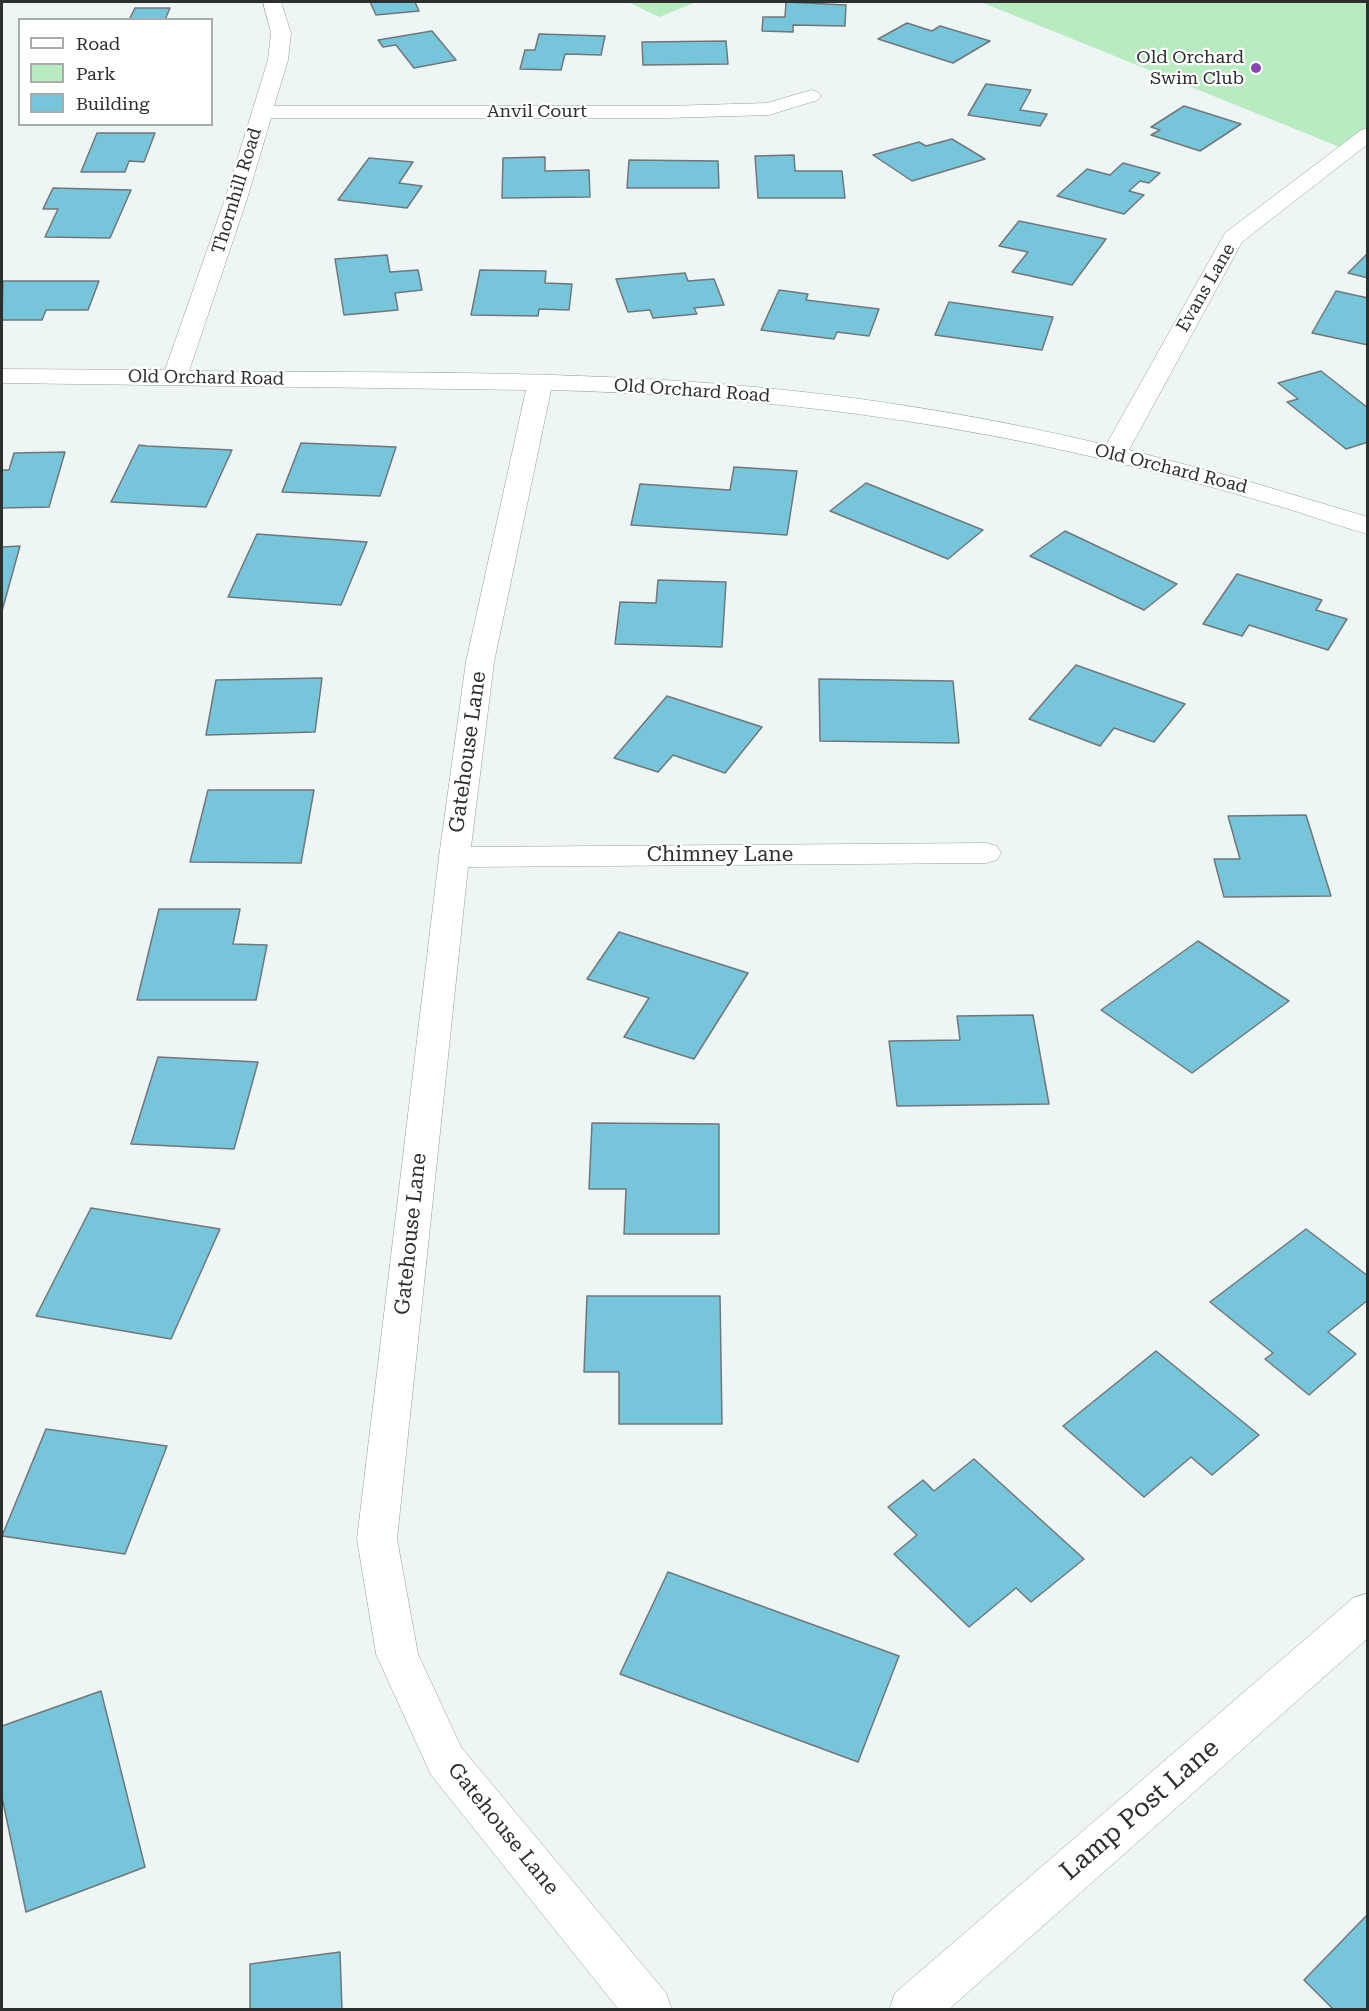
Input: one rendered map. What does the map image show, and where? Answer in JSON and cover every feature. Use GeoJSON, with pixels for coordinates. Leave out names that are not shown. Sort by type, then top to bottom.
{"type":"FeatureCollection","features":[{"type":"Feature","properties":{"kind":"street","name":"Thornhill Road"},"geometry":{"type":"LineString","coordinates":[[175,378],[236,199],[278,60],[281,33],[272,2]]}},
{"type":"Feature","properties":{"kind":"street","name":"Anvil Court"},"geometry":{"type":"LineString","coordinates":[[262,112],[668,112],[770,109],[811,96]]}},
{"type":"Feature","properties":{"kind":"street","name":"Evans Lane"},"geometry":{"type":"LineString","coordinates":[[1114,454],[1233,238],[1368,134]]}},
{"type":"Feature","properties":{"kind":"street","name":"Old Orchard Road"},"geometry":{"type":"LineString","coordinates":[[2,376],[626,385],[818,401],[968,423],[1114,454],[1226,482],[1368,526]]}},
{"type":"Feature","properties":{"kind":"street","name":"Gatehouse Lane"},"geometry":{"type":"LineString","coordinates":[[540,383],[480,662],[454,857],[378,1527],[379,1551],[397,1654],[447,1761],[649,2010]]}},
{"type":"Feature","properties":{"kind":"street","name":"Chimney Lane"},"geometry":{"type":"LineString","coordinates":[[454,857],[986,853]]}},
{"type":"Feature","properties":{"kind":"street","name":"Lamp Post Lane"},"geometry":{"type":"LineString","coordinates":[[912,2010],[1368,1611]]}},
{"type":"Feature","properties":{"kind":"green space"},"geometry":{"type":"Polygon","coordinates":[[[628,2],[697,2],[659,17],[628,2]]]}},
{"type":"Feature","properties":{"kind":"green space","name":"Old Orchard Swim Club"},"geometry":{"type":"Polygon","coordinates":[[[981,2],[1367,2],[1367,134],[1347,150],[981,2]]]}},
{"type":"Feature","properties":{"kind":"building"},"geometry":{"type":"Polygon","coordinates":[[[370,2],[415,2],[419,11],[376,15],[370,2]]]}},
{"type":"Feature","properties":{"kind":"building"},"geometry":{"type":"Polygon","coordinates":[[[786,2],[846,5],[845,26],[793,25],[793,32],[762,31],[763,17],[785,17],[786,2]]]}},
{"type":"Feature","properties":{"kind":"building"},"geometry":{"type":"Polygon","coordinates":[[[135,8],[170,8],[166,18],[130,18],[135,8]]]}},
{"type":"Feature","properties":{"kind":"building"},"geometry":{"type":"Polygon","coordinates":[[[907,23],[932,31],[940,26],[990,41],[953,63],[878,39],[907,23]]]}},
{"type":"Feature","properties":{"kind":"building"},"geometry":{"type":"Polygon","coordinates":[[[432,31],[456,60],[414,68],[396,45],[383,47],[378,40],[432,31]]]}},
{"type":"Feature","properties":{"kind":"building"},"geometry":{"type":"Polygon","coordinates":[[[539,34],[605,36],[601,55],[565,54],[561,70],[520,69],[525,50],[535,50],[539,34]]]}},
{"type":"Feature","properties":{"kind":"building"},"geometry":{"type":"Polygon","coordinates":[[[726,41],[728,64],[643,65],[642,42],[726,41]]]}},
{"type":"Feature","properties":{"kind":"building"},"geometry":{"type":"Polygon","coordinates":[[[986,84],[1031,90],[1020,110],[1047,114],[1040,126],[968,115],[986,84]]]}},
{"type":"Feature","properties":{"kind":"building"},"geometry":{"type":"Polygon","coordinates":[[[1184,106],[1241,124],[1200,151],[1151,135],[1160,130],[1151,127],[1184,106]]]}},
{"type":"Feature","properties":{"kind":"building"},"geometry":{"type":"Polygon","coordinates":[[[97,133],[155,133],[144,162],[129,161],[125,172],[81,172],[97,133]]]}},
{"type":"Feature","properties":{"kind":"building"},"geometry":{"type":"Polygon","coordinates":[[[952,139],[985,159],[912,181],[873,155],[919,142],[926,146],[952,139]]]}},
{"type":"Feature","properties":{"kind":"building"},"geometry":{"type":"Polygon","coordinates":[[[794,155],[795,171],[842,171],[845,198],[758,198],[755,156],[794,155]]]}},
{"type":"Feature","properties":{"kind":"building"},"geometry":{"type":"Polygon","coordinates":[[[545,157],[545,171],[589,170],[590,197],[502,198],[503,158],[545,157]]]}},
{"type":"Feature","properties":{"kind":"building"},"geometry":{"type":"Polygon","coordinates":[[[369,158],[413,162],[399,183],[422,186],[407,208],[338,200],[369,158]]]}},
{"type":"Feature","properties":{"kind":"building"},"geometry":{"type":"Polygon","coordinates":[[[629,160],[718,161],[719,188],[627,188],[629,160]]]}},
{"type":"Feature","properties":{"kind":"building"},"geometry":{"type":"Polygon","coordinates":[[[1123,163],[1160,173],[1149,183],[1140,181],[1129,191],[1144,195],[1124,214],[1057,196],[1087,169],[1110,175],[1123,163]]]}},
{"type":"Feature","properties":{"kind":"building"},"geometry":{"type":"Polygon","coordinates":[[[53,188],[131,190],[110,238],[45,237],[58,209],[43,209],[53,188]]]}},
{"type":"Feature","properties":{"kind":"building"},"geometry":{"type":"Polygon","coordinates":[[[1019,221],[1106,239],[1072,285],[1012,272],[1028,252],[999,246],[1019,221]]]}},
{"type":"Feature","properties":{"kind":"building"},"geometry":{"type":"Polygon","coordinates":[[[1368,253],[1368,278],[1348,273],[1368,253]]]}},
{"type":"Feature","properties":{"kind":"building"},"geometry":{"type":"Polygon","coordinates":[[[387,255],[390,272],[418,270],[422,290],[395,293],[398,310],[344,315],[335,259],[387,255]]]}},
{"type":"Feature","properties":{"kind":"building"},"geometry":{"type":"Polygon","coordinates":[[[480,270],[546,271],[545,283],[572,284],[569,310],[539,309],[538,316],[471,315],[480,270]]]}},
{"type":"Feature","properties":{"kind":"building"},"geometry":{"type":"Polygon","coordinates":[[[685,273],[688,281],[714,279],[724,305],[694,308],[697,314],[653,318],[650,310],[628,312],[616,279],[685,273]]]}},
{"type":"Feature","properties":{"kind":"building"},"geometry":{"type":"Polygon","coordinates":[[[3,281],[99,281],[88,310],[46,310],[42,320],[2,320],[3,281]]]}},
{"type":"Feature","properties":{"kind":"building"},"geometry":{"type":"Polygon","coordinates":[[[779,290],[808,294],[806,300],[879,309],[869,336],[837,332],[834,339],[761,330],[779,290]]]}},
{"type":"Feature","properties":{"kind":"building"},"geometry":{"type":"Polygon","coordinates":[[[1336,291],[1368,298],[1368,345],[1312,333],[1336,291]]]}},
{"type":"Feature","properties":{"kind":"building"},"geometry":{"type":"Polygon","coordinates":[[[949,302],[1053,317],[1042,350],[935,335],[949,302]]]}},
{"type":"Feature","properties":{"kind":"building"},"geometry":{"type":"Polygon","coordinates":[[[1321,371],[1368,408],[1368,442],[1346,449],[1287,402],[1298,399],[1278,383],[1321,371]]]}},
{"type":"Feature","properties":{"kind":"building"},"geometry":{"type":"Polygon","coordinates":[[[301,443],[396,447],[380,496],[282,492],[301,443]]]}},
{"type":"Feature","properties":{"kind":"building"},"geometry":{"type":"Polygon","coordinates":[[[139,445],[232,450],[206,507],[111,502],[139,445]]]}},
{"type":"Feature","properties":{"kind":"building"},"geometry":{"type":"Polygon","coordinates":[[[65,452],[49,507],[2,508],[2,470],[9,470],[14,453],[65,452]]]}},
{"type":"Feature","properties":{"kind":"building"},"geometry":{"type":"Polygon","coordinates":[[[734,467],[797,471],[787,535],[631,525],[640,484],[730,490],[734,467]]]}},
{"type":"Feature","properties":{"kind":"building"},"geometry":{"type":"Polygon","coordinates":[[[866,483],[983,530],[948,559],[830,511],[866,483]]]}},
{"type":"Feature","properties":{"kind":"building"},"geometry":{"type":"Polygon","coordinates":[[[1065,531],[1177,584],[1144,610],[1030,556],[1065,531]]]}},
{"type":"Feature","properties":{"kind":"building"},"geometry":{"type":"Polygon","coordinates":[[[257,534],[367,542],[341,605],[228,597],[257,534]]]}},
{"type":"Feature","properties":{"kind":"building"},"geometry":{"type":"Polygon","coordinates":[[[20,546],[2,611],[2,547],[20,546]]]}},
{"type":"Feature","properties":{"kind":"building"},"geometry":{"type":"Polygon","coordinates":[[[1237,574],[1322,600],[1316,610],[1347,619],[1328,650],[1249,625],[1242,636],[1203,624],[1237,574]]]}},
{"type":"Feature","properties":{"kind":"building"},"geometry":{"type":"Polygon","coordinates":[[[658,580],[726,582],[722,647],[615,644],[620,602],[656,603],[658,580]]]}},
{"type":"Feature","properties":{"kind":"building"},"geometry":{"type":"Polygon","coordinates":[[[1076,665],[1185,704],[1154,742],[1114,728],[1100,746],[1029,719],[1076,665]]]}},
{"type":"Feature","properties":{"kind":"building"},"geometry":{"type":"Polygon","coordinates":[[[322,678],[315,732],[206,735],[216,680],[322,678]]]}},
{"type":"Feature","properties":{"kind":"building"},"geometry":{"type":"Polygon","coordinates":[[[819,679],[953,681],[959,743],[820,741],[819,679]]]}},
{"type":"Feature","properties":{"kind":"building"},"geometry":{"type":"Polygon","coordinates":[[[667,696],[762,727],[725,773],[673,755],[658,772],[614,758],[667,696]]]}},
{"type":"Feature","properties":{"kind":"building"},"geometry":{"type":"Polygon","coordinates":[[[208,790],[314,790],[301,863],[190,862],[208,790]]]}},
{"type":"Feature","properties":{"kind":"building"},"geometry":{"type":"Polygon","coordinates":[[[1306,815],[1331,896],[1224,897],[1214,859],[1240,859],[1228,816],[1306,815]]]}},
{"type":"Feature","properties":{"kind":"building"},"geometry":{"type":"Polygon","coordinates":[[[159,909],[240,909],[233,944],[267,945],[256,1000],[137,1000],[159,909]]]}},
{"type":"Feature","properties":{"kind":"building"},"geometry":{"type":"Polygon","coordinates":[[[619,932],[748,973],[694,1059],[624,1037],[649,998],[587,979],[619,932]]]}},
{"type":"Feature","properties":{"kind":"building"},"geometry":{"type":"Polygon","coordinates":[[[1198,941],[1289,1001],[1192,1073],[1101,1010],[1198,941]]]}},
{"type":"Feature","properties":{"kind":"building"},"geometry":{"type":"Polygon","coordinates":[[[1033,1015],[1049,1104],[897,1106],[889,1041],[960,1040],[957,1016],[1033,1015]]]}},
{"type":"Feature","properties":{"kind":"building"},"geometry":{"type":"Polygon","coordinates":[[[158,1057],[258,1062],[234,1149],[131,1144],[158,1057]]]}},
{"type":"Feature","properties":{"kind":"building"},"geometry":{"type":"Polygon","coordinates":[[[592,1123],[719,1124],[719,1234],[624,1234],[626,1189],[589,1189],[592,1123]]]}},
{"type":"Feature","properties":{"kind":"building"},"geometry":{"type":"Polygon","coordinates":[[[91,1208],[220,1229],[171,1339],[36,1316],[91,1208]]]}},
{"type":"Feature","properties":{"kind":"building"},"geometry":{"type":"Polygon","coordinates":[[[1306,1229],[1368,1276],[1368,1300],[1328,1332],[1356,1354],[1309,1395],[1265,1359],[1273,1353],[1210,1302],[1306,1229]]]}},
{"type":"Feature","properties":{"kind":"building"},"geometry":{"type":"Polygon","coordinates":[[[587,1296],[720,1296],[722,1424],[619,1424],[619,1372],[584,1372],[587,1296]]]}},
{"type":"Feature","properties":{"kind":"building"},"geometry":{"type":"Polygon","coordinates":[[[1156,1351],[1259,1435],[1212,1475],[1191,1457],[1144,1497],[1063,1426],[1156,1351]]]}},
{"type":"Feature","properties":{"kind":"building"},"geometry":{"type":"Polygon","coordinates":[[[46,1429],[167,1446],[125,1554],[2,1536],[46,1429]]]}},
{"type":"Feature","properties":{"kind":"building"},"geometry":{"type":"Polygon","coordinates":[[[974,1459],[1084,1559],[1031,1602],[1016,1588],[969,1627],[894,1554],[917,1535],[888,1507],[923,1480],[934,1491],[974,1459]]]}},
{"type":"Feature","properties":{"kind":"building"},"geometry":{"type":"Polygon","coordinates":[[[668,1572],[899,1656],[858,1762],[620,1674],[668,1572]]]}},
{"type":"Feature","properties":{"kind":"building"},"geometry":{"type":"Polygon","coordinates":[[[101,1691],[145,1867],[26,1912],[2,1797],[2,1726],[101,1691]]]}},
{"type":"Feature","properties":{"kind":"building"},"geometry":{"type":"Polygon","coordinates":[[[1368,1914],[1368,2010],[1334,2010],[1304,1980],[1368,1914]]]}},
{"type":"Feature","properties":{"kind":"building"},"geometry":{"type":"Polygon","coordinates":[[[340,1952],[342,2010],[250,2010],[250,1964],[340,1952]]]}},
{"type":"Feature","properties":{"kind":"place","name":"Old Orchard Swim Club"},"geometry":{"type":"Point","coordinates":[1256,68]}}]}
